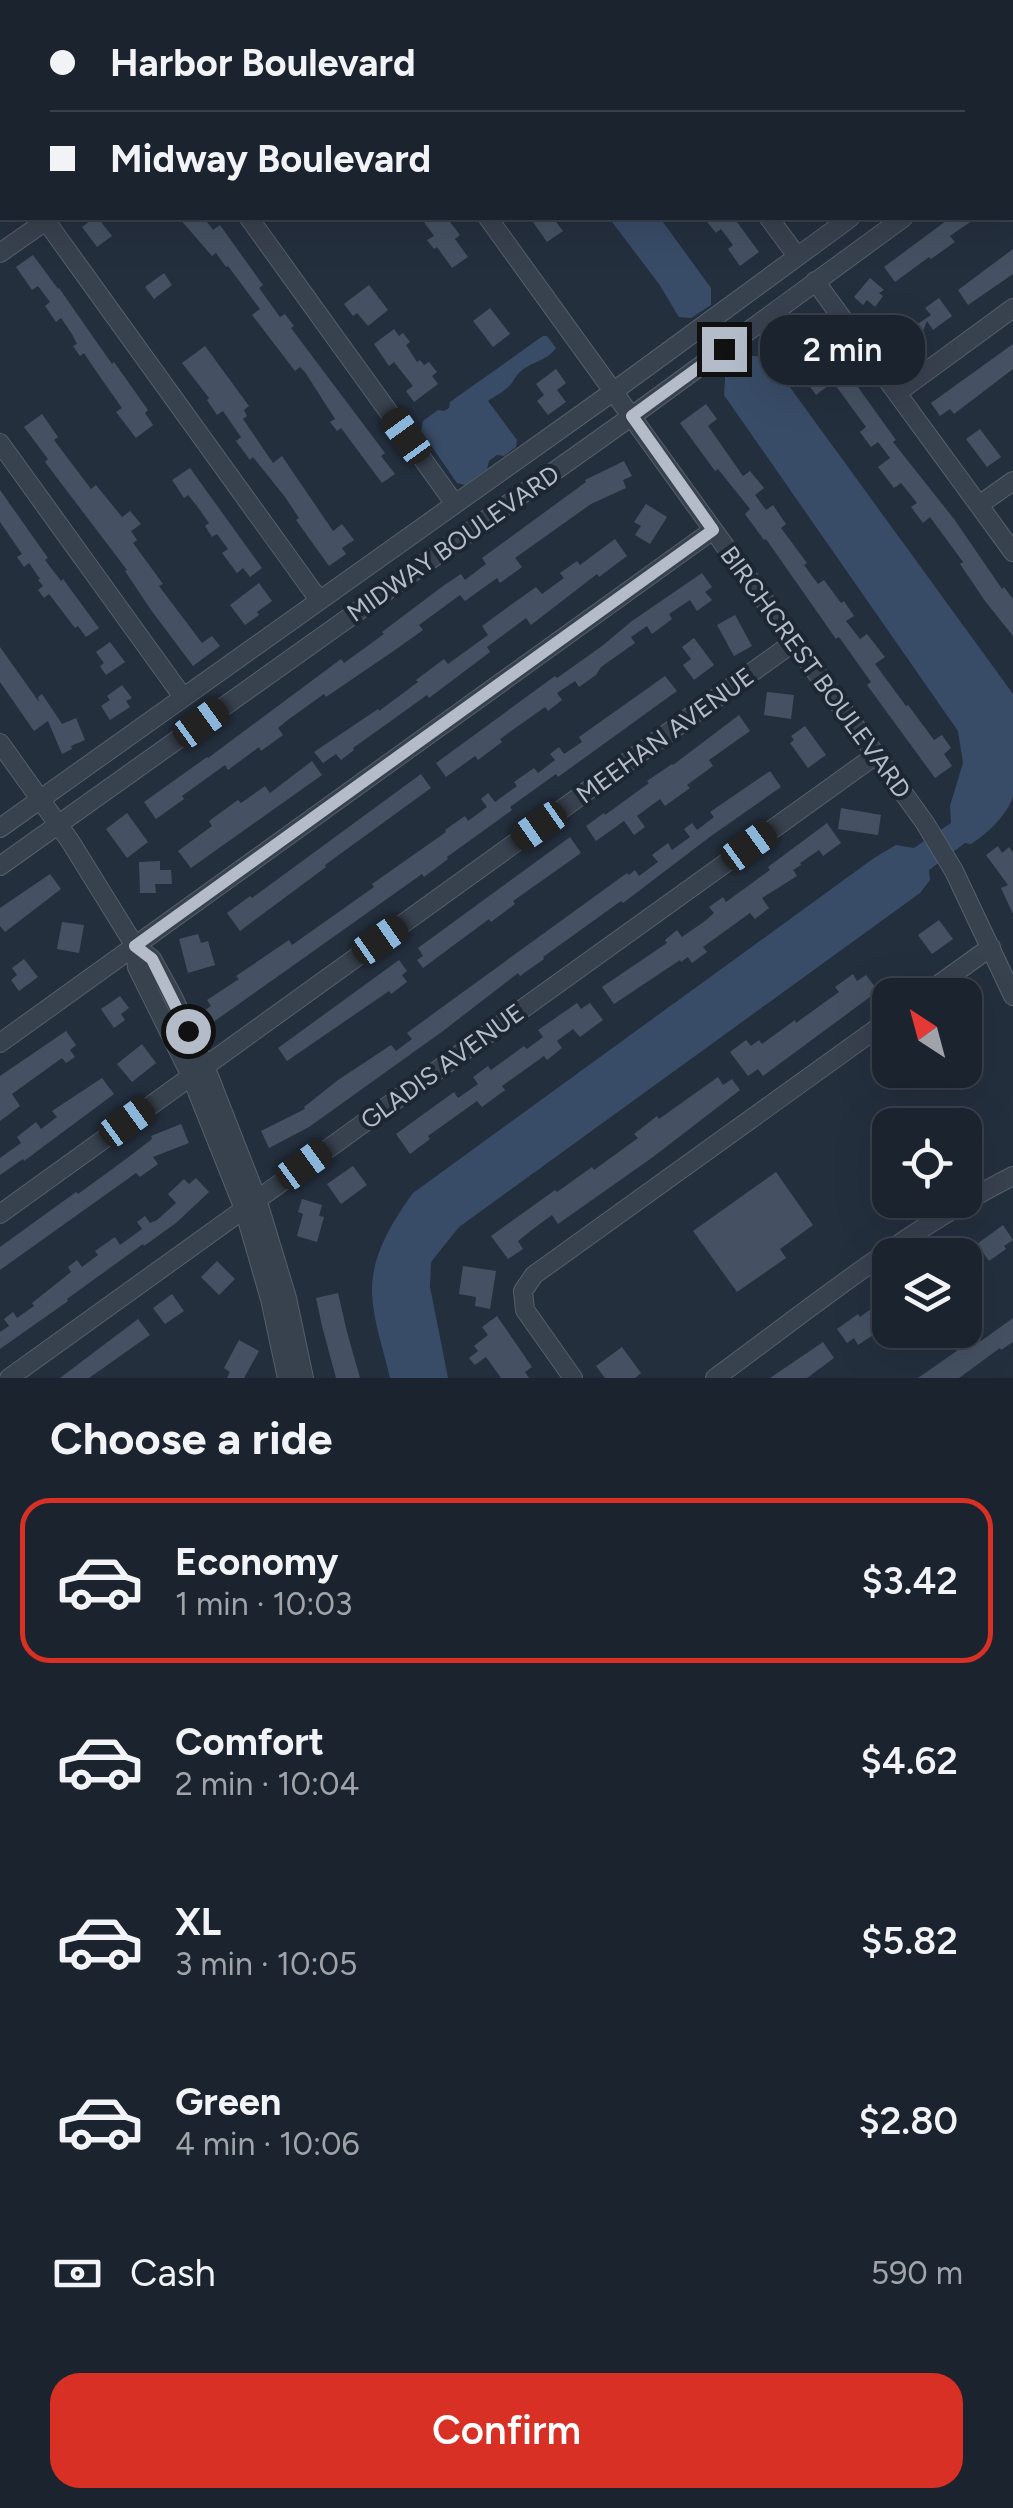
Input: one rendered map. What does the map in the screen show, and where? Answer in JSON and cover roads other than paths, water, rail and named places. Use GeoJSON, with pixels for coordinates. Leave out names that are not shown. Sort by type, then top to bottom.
{"type":"FeatureCollection","features":[{"type":"Feature","properties":{"kind":"street"},"geometry":{"type":"LineString","coordinates":[[0,254],[47,220]]}},
{"type":"Feature","properties":{"kind":"street"},"geometry":{"type":"LineString","coordinates":[[49,220],[319,600]]}},
{"type":"Feature","properties":{"kind":"street"},"geometry":{"type":"LineString","coordinates":[[250,220],[455,504]]}},
{"type":"Feature","properties":{"kind":"street","name":"BIRCHCREST BOULEVARD"},"geometry":{"type":"LineString","coordinates":[[489,220],[925,824],[954,871],[1013,996]]}},
{"type":"Feature","properties":{"kind":"street"},"geometry":{"type":"LineString","coordinates":[[770,220],[797,256]]}},
{"type":"Feature","properties":{"kind":"street","name":"MIDWAY BOULEVARD"},"geometry":{"type":"LineString","coordinates":[[0,828],[847,220]]}},
{"type":"Feature","properties":{"kind":"street","name":"MIDWAY BOULEVARD"},"geometry":{"type":"LineString","coordinates":[[0,866],[900,220]]}},
{"type":"Feature","properties":{"kind":"street"},"geometry":{"type":"LineString","coordinates":[[815,282],[1013,552]]}},
{"type":"Feature","properties":{"kind":"street"},"geometry":{"type":"LineString","coordinates":[[897,393],[1013,308]]}},
{"type":"Feature","properties":{"kind":"street"},"geometry":{"type":"LineString","coordinates":[[0,443],[183,698]]}},
{"type":"Feature","properties":{"kind":"street"},"geometry":{"type":"LineString","coordinates":[[979,506],[1013,481]]}},
{"type":"Feature","properties":{"kind":"street"},"geometry":{"type":"LineString","coordinates":[[0,1044],[713,530]]}},
{"type":"Feature","properties":{"kind":"street","name":"MEEHAN AVENUE"},"geometry":{"type":"LineString","coordinates":[[0,1214],[794,642]]}},
{"type":"Feature","properties":{"kind":"street"},"geometry":{"type":"LineString","coordinates":[[0,743],[135,946],[152,959],[287,1298],[304,1378]]}},
{"type":"Feature","properties":{"kind":"street","name":"GLADIS AVENUE"},"geometry":{"type":"LineString","coordinates":[[9,1378],[876,755]]}},
{"type":"Feature","properties":{"kind":"street"},"geometry":{"type":"LineString","coordinates":[[948,978],[991,947]]}},
{"type":"Feature","properties":{"kind":"street"},"geometry":{"type":"LineString","coordinates":[[573,1378],[526,1310],[524,1291],[534,1275],[872,1032]]}},
{"type":"Feature","properties":{"kind":"street"},"geometry":{"type":"LineString","coordinates":[[715,1378],[898,1245],[1013,1176]]}},
{"type":"Feature","properties":{"kind":"street"},"geometry":{"type":"LineString","coordinates":[[251,1204],[287,1378]]}},
{"type":"Feature","properties":{"kind":"water"},"geometry":{"type":"Polygon","coordinates":[[[611,220],[661,220],[711,288],[711,305],[691,318],[679,317],[611,220]]]}},
{"type":"Feature","properties":{"kind":"water"},"geometry":{"type":"Polygon","coordinates":[[[543,336],[556,348],[521,371],[508,387],[488,401],[517,440],[516,447],[504,456],[497,455],[489,461],[487,469],[465,485],[457,483],[421,431],[423,421],[438,410],[449,408],[450,402],[543,336]]]}},
{"type":"Feature","properties":{"kind":"water"},"geometry":{"type":"Polygon","coordinates":[[[741,355],[768,357],[1013,694],[1013,797],[984,835],[971,844],[965,843],[929,870],[930,880],[920,893],[459,1227],[431,1262],[430,1287],[448,1378],[390,1378],[374,1314],[373,1279],[384,1240],[413,1193],[874,858],[896,845],[914,848],[951,823],[950,806],[963,763],[958,731],[724,395],[726,366],[741,355]]]}}]}
